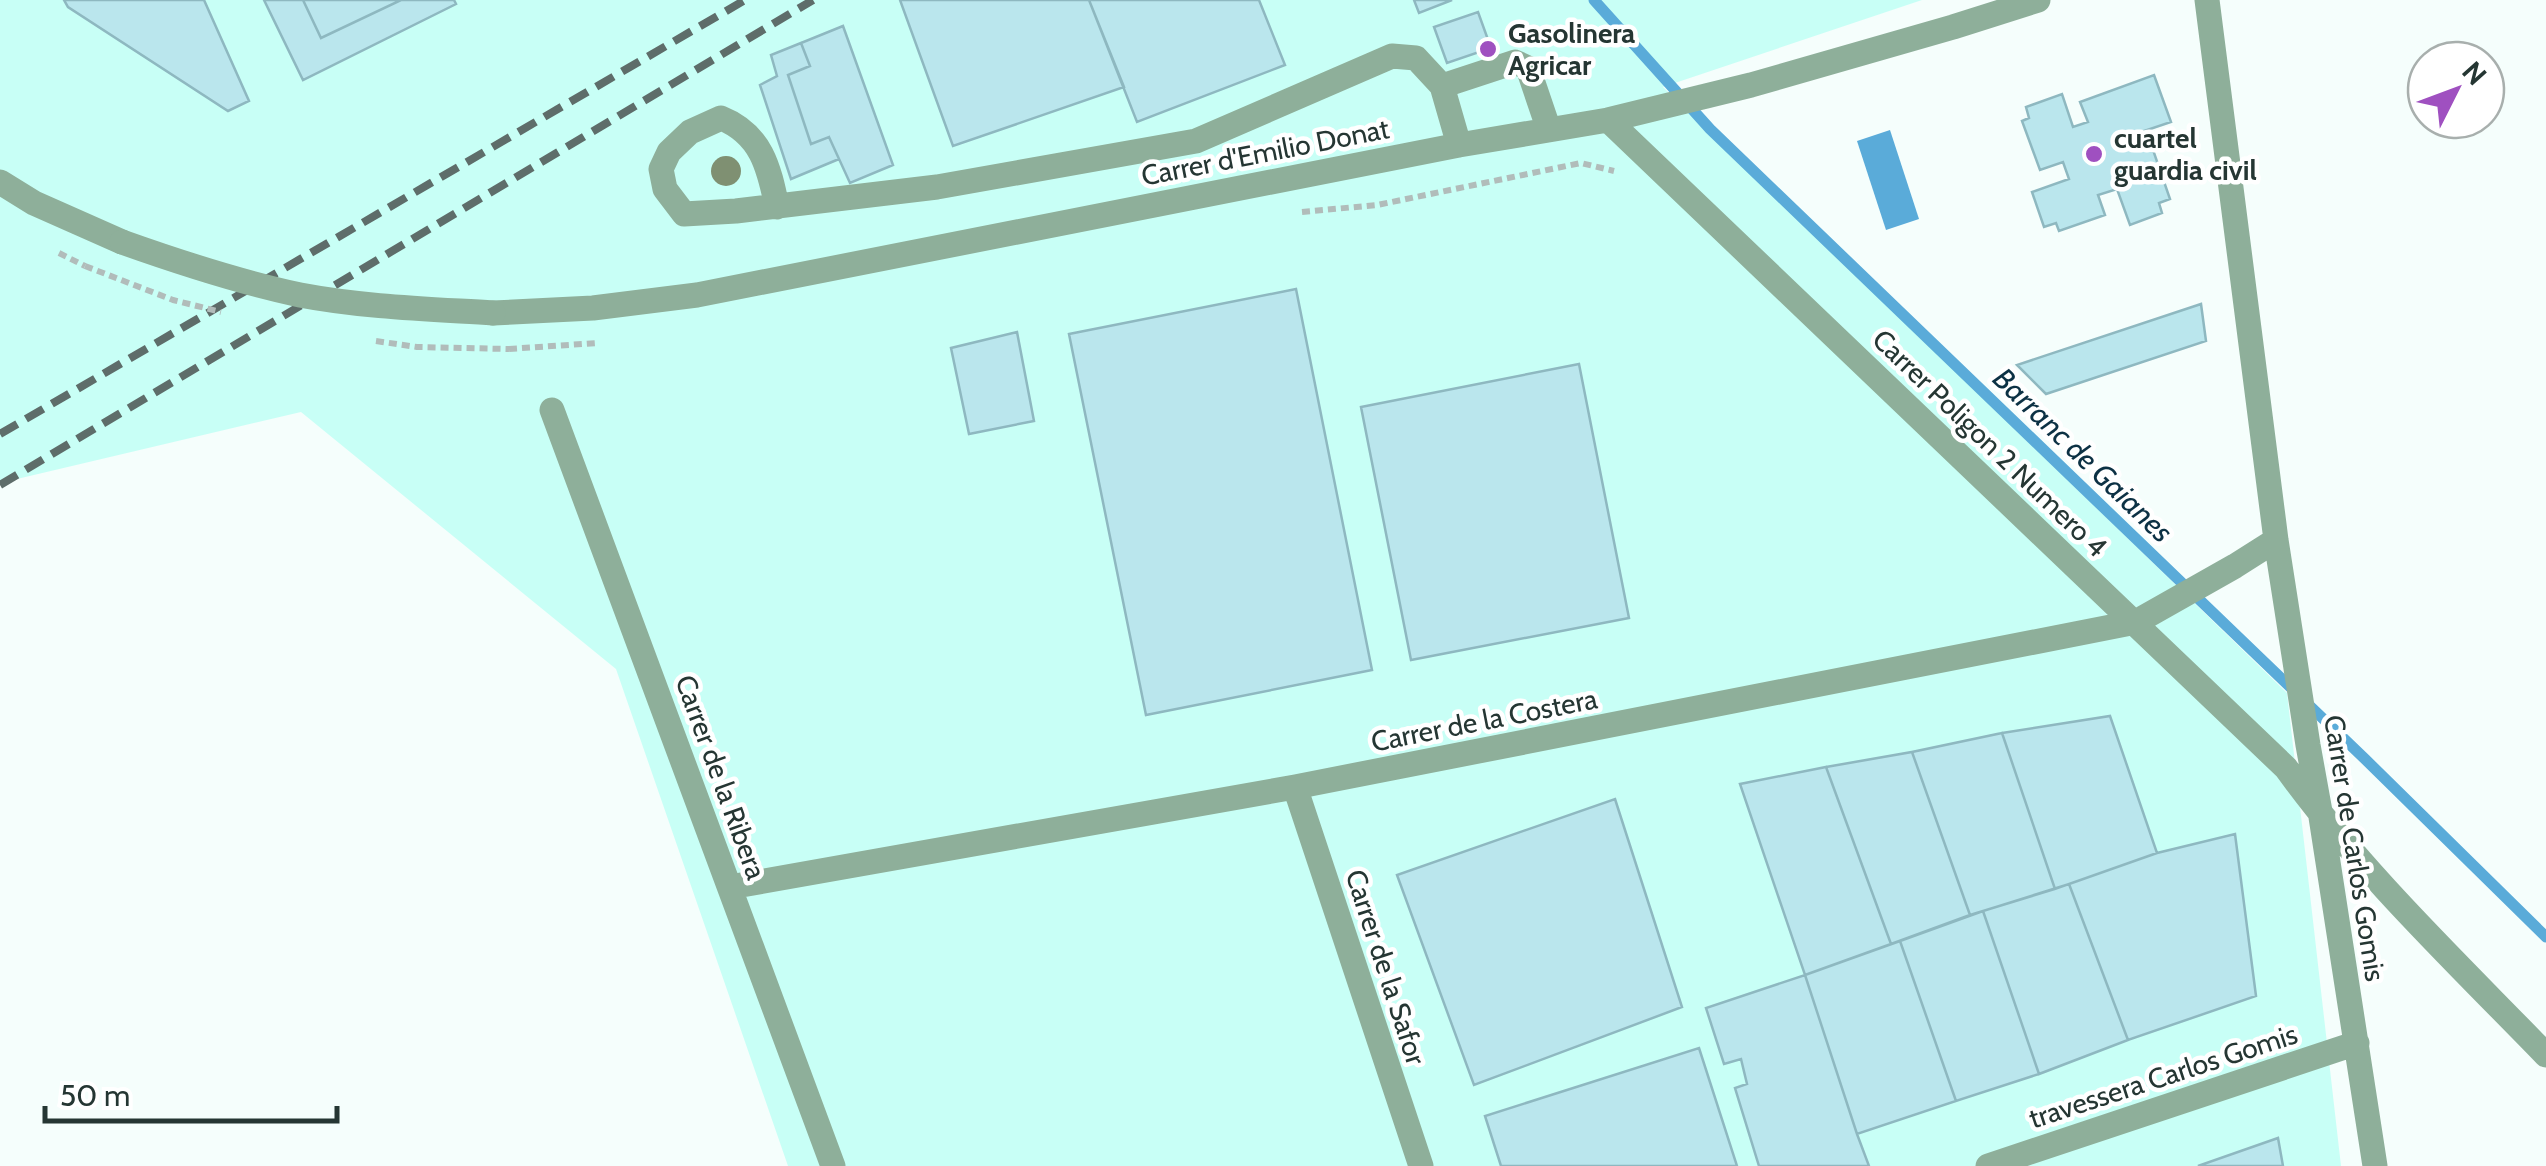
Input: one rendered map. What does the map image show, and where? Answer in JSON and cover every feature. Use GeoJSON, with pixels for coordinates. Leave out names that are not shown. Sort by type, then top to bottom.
{"type":"FeatureCollection","features":[{"type":"Feature","properties":{"kind":"street","name":"Carrer d'Emilio Donat"},"geometry":{"type":"LineString","coordinates":[[0,182],[34,203],[122,242],[212,273],[303,295],[384,306],[493,312],[592,308],[697,295],[1459,145],[1608,120],[1750,86],[2038,0]]}},
{"type":"Feature","properties":{"kind":"street","name":"Carrer de Carlos Gomis"},"geometry":{"type":"LineString","coordinates":[[2207,0],[2276,540],[2374,1166]]}},
{"type":"Feature","properties":{"kind":"street"},"geometry":{"type":"LineString","coordinates":[[777,206],[771,176],[758,147],[741,126],[721,118],[690,132],[669,152],[661,169],[665,189],[684,214],[777,206],[938,187],[1196,141],[1392,56],[1416,58],[1442,86],[1459,145]]}},
{"type":"Feature","properties":{"kind":"street"},"geometry":{"type":"LineString","coordinates":[[1442,86],[1515,62],[1528,68],[1549,130]]}},
{"type":"Feature","properties":{"kind":"street","name":"Carrer Poligon 2 Numero 4"},"geometry":{"type":"LineString","coordinates":[[1608,120],[2147,616],[2286,768],[2366,870],[2546,1054]]}},
{"type":"Feature","properties":{"kind":"street","name":"Carrer de la Ribera"},"geometry":{"type":"LineString","coordinates":[[552,410],[833,1166]]}},
{"type":"Feature","properties":{"kind":"street","name":"Carrer de la Costera"},"geometry":{"type":"LineString","coordinates":[[730,886],[1295,788],[2147,616],[2276,540]]}},
{"type":"Feature","properties":{"kind":"street","name":"Carrer de la Safor"},"geometry":{"type":"LineString","coordinates":[[1295,788],[1421,1166]]}},
{"type":"Feature","properties":{"kind":"street","name":"travessera Carlos Gomis"},"geometry":{"type":"LineString","coordinates":[[1988,1166],[2357,1043]]}},
{"type":"Feature","properties":{"kind":"shaded area"},"geometry":{"type":"Polygon","coordinates":[[[0,0],[1922,0],[1663,87],[2287,693],[2341,1166],[788,1166],[616,669],[301,412],[0,483],[0,0]]]}},
{"type":"Feature","properties":{"kind":"water"},"geometry":{"type":"Polygon","coordinates":[[[1890,130],[1919,219],[1886,230],[1857,141],[1890,130]]]}},
{"type":"Feature","properties":{"kind":"building"},"geometry":{"type":"Polygon","coordinates":[[[64,0],[204,0],[249,101],[228,111],[68,7],[64,0]]]}},
{"type":"Feature","properties":{"kind":"building"},"geometry":{"type":"Polygon","coordinates":[[[264,0],[303,0],[321,38],[401,0],[454,0],[456,4],[303,80],[264,0]]]}},
{"type":"Feature","properties":{"kind":"building"},"geometry":{"type":"Polygon","coordinates":[[[303,0],[401,0],[321,38],[303,0]]]}},
{"type":"Feature","properties":{"kind":"building"},"geometry":{"type":"Polygon","coordinates":[[[900,0],[1089,0],[1124,87],[953,146],[900,0]]]}},
{"type":"Feature","properties":{"kind":"building"},"geometry":{"type":"Polygon","coordinates":[[[1089,0],[1259,0],[1285,65],[1137,122],[1089,0]]]}},
{"type":"Feature","properties":{"kind":"building"},"geometry":{"type":"Polygon","coordinates":[[[1414,0],[1452,0],[1419,13],[1414,0]]]}},
{"type":"Feature","properties":{"kind":"building"},"geometry":{"type":"Polygon","coordinates":[[[1478,12],[1491,48],[1447,63],[1434,27],[1478,12]]]}},
{"type":"Feature","properties":{"kind":"building"},"geometry":{"type":"Polygon","coordinates":[[[843,26],[893,165],[850,183],[829,137],[811,144],[788,75],[810,66],[801,43],[843,26]]]}},
{"type":"Feature","properties":{"kind":"building"},"geometry":{"type":"Polygon","coordinates":[[[801,43],[810,66],[788,75],[811,144],[829,137],[839,159],[791,179],[760,85],[777,76],[771,55],[801,43]]]}},
{"type":"Feature","properties":{"kind":"building","name":"cuartel guardia civil"},"geometry":{"type":"Polygon","coordinates":[[[2154,75],[2171,122],[2138,133],[2143,147],[2151,144],[2170,199],[2159,203],[2162,213],[2130,225],[2117,189],[2098,195],[2105,215],[2059,231],[2056,223],[2044,227],[2032,192],[2069,179],[2063,162],[2040,170],[2022,121],[2029,118],[2026,107],[2062,94],[2073,127],[2088,122],[2080,102],[2154,75]]]}},
{"type":"Feature","properties":{"kind":"building"},"geometry":{"type":"Polygon","coordinates":[[[1296,289],[1372,670],[1146,715],[1069,334],[1296,289]]]}},
{"type":"Feature","properties":{"kind":"building"},"geometry":{"type":"Polygon","coordinates":[[[2201,304],[2206,341],[2046,394],[2017,365],[2201,304]]]}},
{"type":"Feature","properties":{"kind":"building"},"geometry":{"type":"Polygon","coordinates":[[[1017,332],[1034,421],[969,434],[951,348],[1017,332]]]}},
{"type":"Feature","properties":{"kind":"building"},"geometry":{"type":"Polygon","coordinates":[[[1579,364],[1629,618],[1411,660],[1361,407],[1579,364]]]}},
{"type":"Feature","properties":{"kind":"building"},"geometry":{"type":"Polygon","coordinates":[[[2110,716],[2157,853],[2055,889],[2002,733],[2110,716]]]}},
{"type":"Feature","properties":{"kind":"building"},"geometry":{"type":"Polygon","coordinates":[[[2002,733],[2055,889],[1970,915],[1912,752],[2002,733]]]}},
{"type":"Feature","properties":{"kind":"building"},"geometry":{"type":"Polygon","coordinates":[[[1912,752],[1970,915],[1891,944],[1826,767],[1912,752]]]}},
{"type":"Feature","properties":{"kind":"building"},"geometry":{"type":"Polygon","coordinates":[[[1826,767],[1891,944],[1805,975],[1740,784],[1826,767]]]}},
{"type":"Feature","properties":{"kind":"building"},"geometry":{"type":"Polygon","coordinates":[[[1615,799],[1682,1007],[1474,1085],[1397,875],[1615,799]]]}},
{"type":"Feature","properties":{"kind":"building"},"geometry":{"type":"Polygon","coordinates":[[[2235,834],[2256,996],[2128,1040],[2069,884],[2157,853],[2235,834]]]}},
{"type":"Feature","properties":{"kind":"building"},"geometry":{"type":"Polygon","coordinates":[[[2069,884],[2128,1040],[2039,1074],[1983,911],[2069,884]]]}},
{"type":"Feature","properties":{"kind":"building"},"geometry":{"type":"Polygon","coordinates":[[[1983,911],[2039,1074],[1956,1101],[1900,941],[1983,911]]]}},
{"type":"Feature","properties":{"kind":"building"},"geometry":{"type":"Polygon","coordinates":[[[1900,941],[1956,1101],[1857,1134],[1805,975],[1900,941]]]}},
{"type":"Feature","properties":{"kind":"building"},"geometry":{"type":"Polygon","coordinates":[[[1805,975],[1869,1166],[1759,1166],[1735,1088],[1747,1084],[1741,1059],[1724,1064],[1706,1008],[1805,975]]]}},
{"type":"Feature","properties":{"kind":"building"},"geometry":{"type":"Polygon","coordinates":[[[1699,1048],[1737,1166],[1501,1166],[1485,1116],[1699,1048]]]}},
{"type":"Feature","properties":{"kind":"building"},"geometry":{"type":"Polygon","coordinates":[[[2278,1138],[2283,1166],[2198,1166],[2278,1138]]]}},
{"type":"Feature","properties":{"kind":"waterway","name":"Barranc de Gaianes"},"geometry":{"type":"LineString","coordinates":[[1594,0],[1710,129],[2546,937]]}},
{"type":"Feature","properties":{"kind":"railway"},"geometry":{"type":"LineString","coordinates":[[0,434],[745,0]]}},
{"type":"Feature","properties":{"kind":"railway"},"geometry":{"type":"LineString","coordinates":[[0,485],[813,0]]}},
{"type":"Feature","properties":{"kind":"place","name":"Gasolinera Agricar"},"geometry":{"type":"Point","coordinates":[1488,49]}},
{"type":"Feature","properties":{"kind":"place","name":"cuartel guardia civil"},"geometry":{"type":"Point","coordinates":[2094,154]}}]}
